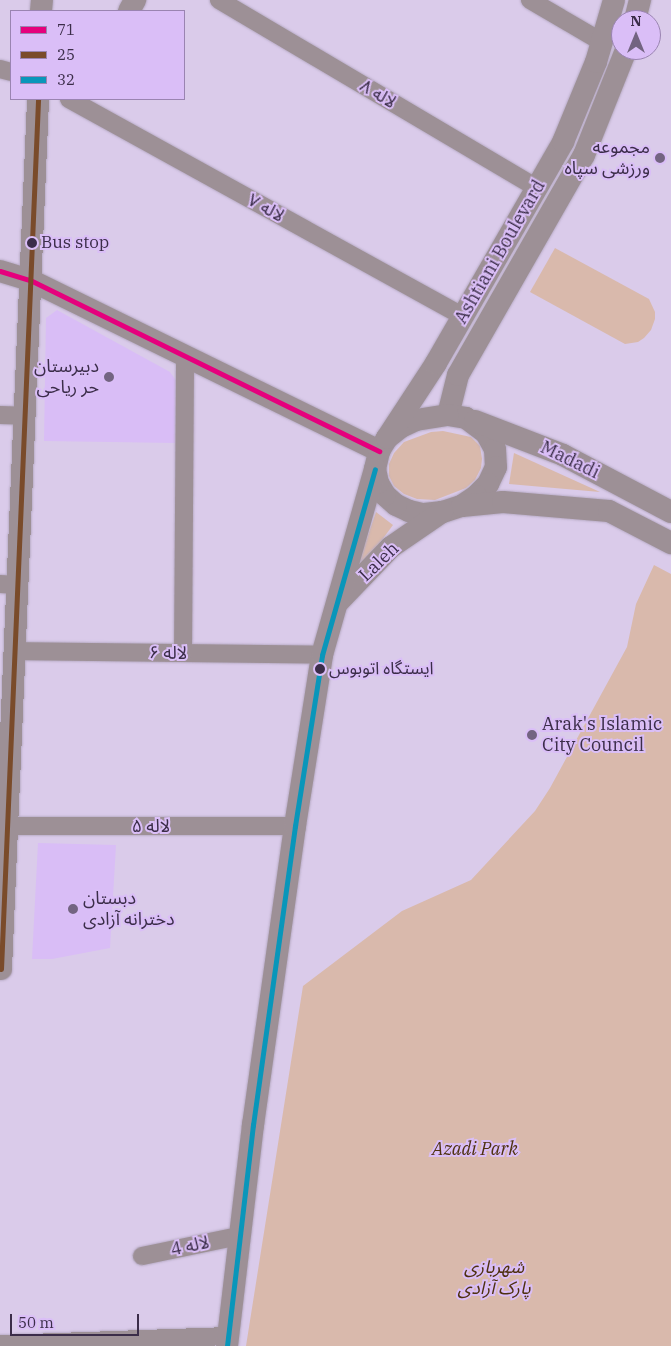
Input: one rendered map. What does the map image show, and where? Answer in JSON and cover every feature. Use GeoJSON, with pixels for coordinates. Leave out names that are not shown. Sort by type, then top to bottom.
{"type":"FeatureCollection","features":[{"type":"Feature","properties":{"kind":"street","name":"لاله ۸"},"geometry":{"type":"LineString","coordinates":[[219,0],[537,188]]}},
{"type":"Feature","properties":{"kind":"street"},"geometry":{"type":"LineString","coordinates":[[530,0],[602,42]]}},
{"type":"Feature","properties":{"kind":"street","name":"Ashtiani Boulevard"},"geometry":{"type":"LineString","coordinates":[[380,452],[436,363],[563,142],[596,62],[614,0]]}},
{"type":"Feature","properties":{"kind":"street","name":"Ashtiani Boulevard"},"geometry":{"type":"LineString","coordinates":[[457,416],[458,375],[584,155],[622,60]]}},
{"type":"Feature","properties":{"kind":"street"},"geometry":{"type":"LineString","coordinates":[[1,969],[7,826],[5,752],[15,651],[9,584],[24,416],[38,100]]}},
{"type":"Feature","properties":{"kind":"street","name":"لاله ۷"},"geometry":{"type":"LineString","coordinates":[[71,100],[462,316]]}},
{"type":"Feature","properties":{"kind":"street"},"geometry":{"type":"LineString","coordinates":[[0,271],[30,280],[185,358],[380,452]]}},
{"type":"Feature","properties":{"kind":"street"},"geometry":{"type":"LineString","coordinates":[[182,653],[185,358]]}},
{"type":"Feature","properties":{"kind":"street"},"geometry":{"type":"LineString","coordinates":[[0,415],[24,416]]}},
{"type":"Feature","properties":{"kind":"street"},"geometry":{"type":"LineString","coordinates":[[457,416],[486,433],[495,449],[496,467],[488,484],[476,496],[451,509],[422,514],[396,505],[384,495],[378,483],[380,452],[416,420],[457,416]]}},
{"type":"Feature","properties":{"kind":"street","name":"Madadi"},"geometry":{"type":"LineString","coordinates":[[457,416],[563,455],[671,512]]}},
{"type":"Feature","properties":{"kind":"street","name":"Laleh"},"geometry":{"type":"LineString","coordinates":[[337,604],[380,452]]}},
{"type":"Feature","properties":{"kind":"street","name":"Madadi"},"geometry":{"type":"LineString","coordinates":[[451,509],[503,502],[556,504],[609,510],[671,543]]}},
{"type":"Feature","properties":{"kind":"street","name":"Laleh"},"geometry":{"type":"LineString","coordinates":[[337,604],[391,547],[451,509]]}},
{"type":"Feature","properties":{"kind":"street"},"geometry":{"type":"LineString","coordinates":[[0,1344],[228,1341],[239,1236],[294,826],[322,655],[337,604]]}},
{"type":"Feature","properties":{"kind":"street","name":"لاله ۶"},"geometry":{"type":"LineString","coordinates":[[15,651],[322,655]]}},
{"type":"Feature","properties":{"kind":"street","name":"لاله ۵"},"geometry":{"type":"LineString","coordinates":[[7,826],[294,826]]}},
{"type":"Feature","properties":{"kind":"street","name":"لاله 4"},"geometry":{"type":"LineString","coordinates":[[142,1256],[239,1236]]}},
{"type":"Feature","properties":{"kind":"shaded area","name":"دبیرستان حر ریاحی"},"geometry":{"type":"Polygon","coordinates":[[[57,310],[170,372],[177,382],[176,443],[44,441],[46,318],[57,310]]]}},
{"type":"Feature","properties":{"kind":"shaded area","name":"دبستان دخترانه آزادی"},"geometry":{"type":"Polygon","coordinates":[[[38,843],[116,845],[110,948],[52,959],[32,959],[38,843]]]}},
{"type":"Feature","properties":{"kind":"green space"},"geometry":{"type":"Polygon","coordinates":[[[555,248],[649,299],[655,312],[655,319],[651,330],[644,338],[638,342],[625,344],[530,292],[555,248]]]}},
{"type":"Feature","properties":{"kind":"green space"},"geometry":{"type":"Polygon","coordinates":[[[443,431],[471,437],[480,446],[481,468],[475,480],[466,488],[435,500],[417,499],[404,494],[394,486],[389,476],[389,464],[394,453],[404,442],[431,432],[443,431]]]}},
{"type":"Feature","properties":{"kind":"green space"},"geometry":{"type":"Polygon","coordinates":[[[514,453],[600,492],[509,484],[514,453]]]}},
{"type":"Feature","properties":{"kind":"green space"},"geometry":{"type":"Polygon","coordinates":[[[376,512],[393,525],[353,579],[376,512]]]}},
{"type":"Feature","properties":{"kind":"green space","name":"Azadi Park"},"geometry":{"type":"Polygon","coordinates":[[[654,565],[671,574],[671,1346],[246,1346],[303,986],[402,911],[471,880],[535,811],[550,788],[627,647],[636,604],[654,565]]]}},
{"type":"Feature","properties":{"kind":"transit line","name":"25"},"geometry":{"type":"LineString","coordinates":[[1,969],[38,100]]}},
{"type":"Feature","properties":{"kind":"transit line","name":"71"},"geometry":{"type":"LineString","coordinates":[[0,271],[30,280],[379,451]]}},
{"type":"Feature","properties":{"kind":"transit line","name":"32"},"geometry":{"type":"LineString","coordinates":[[227,1346],[253,1125],[295,826],[322,655],[375,469]]}},
{"type":"Feature","properties":{"kind":"place","name":"مجموعه ورزشی سپاه"},"geometry":{"type":"Point","coordinates":[660,158]}},
{"type":"Feature","properties":{"kind":"place","name":"Bus stop"},"geometry":{"type":"Point","coordinates":[32,243]}},
{"type":"Feature","properties":{"kind":"place","name":"دبیرستان حر ریاحی"},"geometry":{"type":"Point","coordinates":[109,377]}},
{"type":"Feature","properties":{"kind":"place","name":"ایستگاه اتوبوس"},"geometry":{"type":"Point","coordinates":[320,669]}},
{"type":"Feature","properties":{"kind":"place","name":"Arak's Islamic City Council"},"geometry":{"type":"Point","coordinates":[532,735]}},
{"type":"Feature","properties":{"kind":"place","name":"دبستان دخترانه آزادی"},"geometry":{"type":"Point","coordinates":[73,909]}},
{"type":"Feature","properties":{"kind":"park label","name":"شهربازی پارک آزادی"},"geometry":{"type":"Point","coordinates":[494,1278]}}]}
